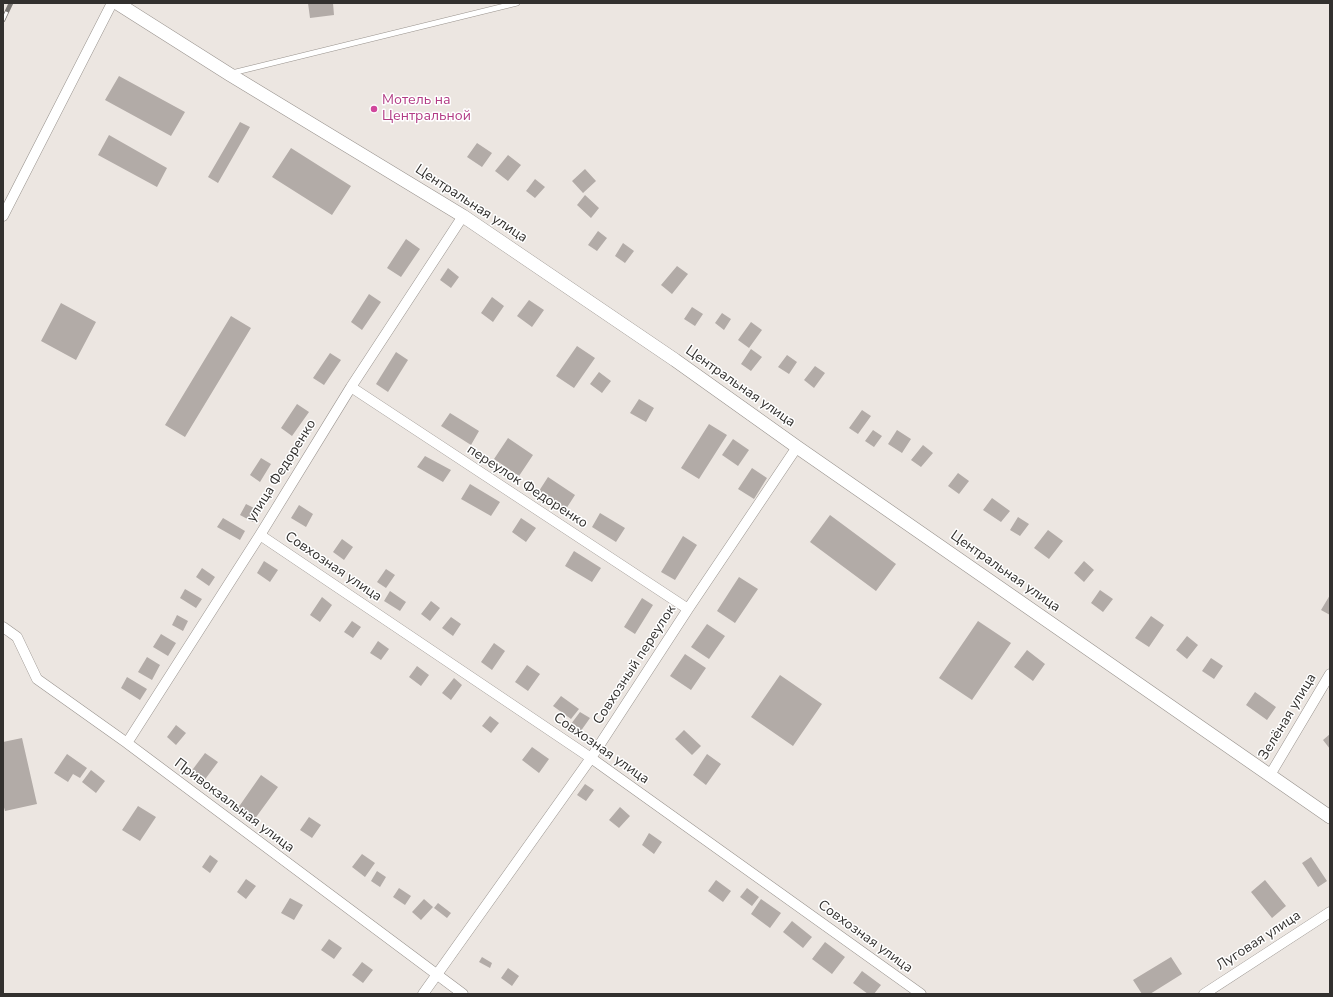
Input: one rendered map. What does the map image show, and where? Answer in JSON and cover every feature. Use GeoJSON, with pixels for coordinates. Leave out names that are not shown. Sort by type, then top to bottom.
{"type":"FeatureCollection","features":[{"type":"Feature","properties":{"kind":"street"},"geometry":{"type":"LineString","coordinates":[[3,216],[112,3]]}},
{"type":"Feature","properties":{"kind":"street","name":"Центральная улица"},"geometry":{"type":"LineString","coordinates":[[117,3],[229,74],[463,216],[674,360],[1330,817]]}},
{"type":"Feature","properties":{"kind":"street","name":"улица Федоренко"},"geometry":{"type":"LineString","coordinates":[[127,743],[260,535],[350,387],[463,216]]}},
{"type":"Feature","properties":{"kind":"street","name":"переулок Федоренко"},"geometry":{"type":"LineString","coordinates":[[350,387],[688,609]]}},
{"type":"Feature","properties":{"kind":"street","name":"Совхозный переулок"},"geometry":{"type":"LineString","coordinates":[[423,994],[592,758],[688,609],[797,447]]}},
{"type":"Feature","properties":{"kind":"street","name":"Совхозная улица"},"geometry":{"type":"LineString","coordinates":[[260,535],[592,758],[921,994]]}},
{"type":"Feature","properties":{"kind":"street","name":"Привокзальная улица"},"geometry":{"type":"LineString","coordinates":[[3,627],[17,637],[37,679],[127,743],[463,994]]}},
{"type":"Feature","properties":{"kind":"street","name":"Зелёная улица"},"geometry":{"type":"LineString","coordinates":[[1270,775],[1330,674]]}},
{"type":"Feature","properties":{"kind":"street","name":"Луговая улица"},"geometry":{"type":"LineString","coordinates":[[1204,994],[1330,912]]}},
{"type":"Feature","properties":{"kind":"lane"},"geometry":{"type":"LineString","coordinates":[[229,74],[518,3]]}},
{"type":"Feature","properties":{"kind":"building"},"geometry":{"type":"Polygon","coordinates":[[[308,3],[333,3],[334,15],[310,18],[308,3]]]}},
{"type":"Feature","properties":{"kind":"building"},"geometry":{"type":"Polygon","coordinates":[[[119,76],[185,112],[171,136],[105,100],[119,76]]]}},
{"type":"Feature","properties":{"kind":"building"},"geometry":{"type":"Polygon","coordinates":[[[240,122],[250,127],[218,183],[208,177],[240,122]]]}},
{"type":"Feature","properties":{"kind":"building"},"geometry":{"type":"Polygon","coordinates":[[[109,135],[167,168],[157,187],[98,155],[109,135]]]}},
{"type":"Feature","properties":{"kind":"building"},"geometry":{"type":"Polygon","coordinates":[[[477,143],[492,153],[482,167],[467,157],[477,143]]]}},
{"type":"Feature","properties":{"kind":"building"},"geometry":{"type":"Polygon","coordinates":[[[291,148],[351,186],[332,215],[272,177],[291,148]]]}},
{"type":"Feature","properties":{"kind":"building"},"geometry":{"type":"Polygon","coordinates":[[[508,155],[521,165],[508,181],[495,171],[508,155]]]}},
{"type":"Feature","properties":{"kind":"building"},"geometry":{"type":"Polygon","coordinates":[[[585,169],[596,181],[583,193],[572,181],[585,169]]]}},
{"type":"Feature","properties":{"kind":"building"},"geometry":{"type":"Polygon","coordinates":[[[535,179],[545,187],[535,198],[526,191],[535,179]]]}},
{"type":"Feature","properties":{"kind":"building"},"geometry":{"type":"Polygon","coordinates":[[[585,195],[599,208],[591,218],[577,205],[585,195]]]}},
{"type":"Feature","properties":{"kind":"building"},"geometry":{"type":"Polygon","coordinates":[[[598,231],[607,238],[597,251],[588,245],[598,231]]]}},
{"type":"Feature","properties":{"kind":"building"},"geometry":{"type":"Polygon","coordinates":[[[406,239],[420,249],[401,277],[387,268],[406,239]]]}},
{"type":"Feature","properties":{"kind":"building"},"geometry":{"type":"Polygon","coordinates":[[[623,243],[634,251],[625,263],[615,256],[623,243]]]}},
{"type":"Feature","properties":{"kind":"building"},"geometry":{"type":"Polygon","coordinates":[[[677,266],[688,274],[672,294],[661,285],[677,266]]]}},
{"type":"Feature","properties":{"kind":"building"},"geometry":{"type":"Polygon","coordinates":[[[448,268],[459,277],[451,288],[440,280],[448,268]]]}},
{"type":"Feature","properties":{"kind":"building"},"geometry":{"type":"Polygon","coordinates":[[[369,294],[381,302],[362,330],[351,322],[369,294]]]}},
{"type":"Feature","properties":{"kind":"building"},"geometry":{"type":"Polygon","coordinates":[[[492,297],[504,306],[493,322],[481,313],[492,297]]]}},
{"type":"Feature","properties":{"kind":"building"},"geometry":{"type":"Polygon","coordinates":[[[529,300],[544,310],[532,327],[517,316],[529,300]]]}},
{"type":"Feature","properties":{"kind":"building"},"geometry":{"type":"Polygon","coordinates":[[[61,303],[96,322],[76,360],[41,341],[61,303]]]}},
{"type":"Feature","properties":{"kind":"building"},"geometry":{"type":"Polygon","coordinates":[[[692,307],[703,314],[695,326],[684,319],[692,307]]]}},
{"type":"Feature","properties":{"kind":"building"},"geometry":{"type":"Polygon","coordinates":[[[722,313],[731,319],[724,330],[715,323],[722,313]]]}},
{"type":"Feature","properties":{"kind":"building"},"geometry":{"type":"Polygon","coordinates":[[[231,316],[251,328],[185,437],[165,425],[231,316]]]}},
{"type":"Feature","properties":{"kind":"building"},"geometry":{"type":"Polygon","coordinates":[[[751,322],[762,330],[749,348],[738,340],[751,322]]]}},
{"type":"Feature","properties":{"kind":"building"},"geometry":{"type":"Polygon","coordinates":[[[577,346],[595,358],[574,388],[556,376],[577,346]]]}},
{"type":"Feature","properties":{"kind":"building"},"geometry":{"type":"Polygon","coordinates":[[[751,349],[762,357],[751,371],[741,364],[751,349]]]}},
{"type":"Feature","properties":{"kind":"building"},"geometry":{"type":"Polygon","coordinates":[[[396,352],[408,360],[388,392],[376,384],[396,352]]]}},
{"type":"Feature","properties":{"kind":"building"},"geometry":{"type":"Polygon","coordinates":[[[330,353],[341,360],[324,385],[313,378],[330,353]]]}},
{"type":"Feature","properties":{"kind":"building"},"geometry":{"type":"Polygon","coordinates":[[[787,355],[797,362],[789,374],[778,367],[787,355]]]}},
{"type":"Feature","properties":{"kind":"building"},"geometry":{"type":"Polygon","coordinates":[[[815,366],[825,373],[814,388],[804,380],[815,366]]]}},
{"type":"Feature","properties":{"kind":"building"},"geometry":{"type":"Polygon","coordinates":[[[599,372],[611,381],[602,393],[590,384],[599,372]]]}},
{"type":"Feature","properties":{"kind":"building"},"geometry":{"type":"Polygon","coordinates":[[[639,399],[654,408],[646,422],[630,413],[639,399]]]}},
{"type":"Feature","properties":{"kind":"building"},"geometry":{"type":"Polygon","coordinates":[[[297,404],[309,412],[292,436],[281,428],[297,404]]]}},
{"type":"Feature","properties":{"kind":"building"},"geometry":{"type":"Polygon","coordinates":[[[862,410],[871,416],[858,434],[849,428],[862,410]]]}},
{"type":"Feature","properties":{"kind":"building"},"geometry":{"type":"Polygon","coordinates":[[[450,413],[479,431],[471,445],[441,426],[450,413]]]}},
{"type":"Feature","properties":{"kind":"building"},"geometry":{"type":"Polygon","coordinates":[[[709,424],[727,435],[699,479],[681,468],[709,424]]]}},
{"type":"Feature","properties":{"kind":"building"},"geometry":{"type":"Polygon","coordinates":[[[873,430],[882,436],[874,447],[865,441],[873,430]]]}},
{"type":"Feature","properties":{"kind":"building"},"geometry":{"type":"Polygon","coordinates":[[[897,430],[911,439],[902,453],[888,444],[897,430]]]}},
{"type":"Feature","properties":{"kind":"building"},"geometry":{"type":"Polygon","coordinates":[[[508,438],[533,455],[519,476],[494,459],[508,438]]]}},
{"type":"Feature","properties":{"kind":"building"},"geometry":{"type":"Polygon","coordinates":[[[733,439],[749,450],[738,466],[722,455],[733,439]]]}},
{"type":"Feature","properties":{"kind":"building"},"geometry":{"type":"Polygon","coordinates":[[[923,445],[933,453],[921,467],[911,460],[923,445]]]}},
{"type":"Feature","properties":{"kind":"building"},"geometry":{"type":"Polygon","coordinates":[[[425,456],[451,470],[443,482],[417,467],[425,456]]]}},
{"type":"Feature","properties":{"kind":"building"},"geometry":{"type":"Polygon","coordinates":[[[261,458],[271,464],[260,482],[250,475],[261,458]]]}},
{"type":"Feature","properties":{"kind":"building"},"geometry":{"type":"Polygon","coordinates":[[[752,468],[767,478],[754,499],[738,489],[752,468]]]}},
{"type":"Feature","properties":{"kind":"building"},"geometry":{"type":"Polygon","coordinates":[[[958,473],[969,481],[959,494],[948,486],[958,473]]]}},
{"type":"Feature","properties":{"kind":"building"},"geometry":{"type":"Polygon","coordinates":[[[548,477],[575,495],[566,509],[539,491],[548,477]]]}},
{"type":"Feature","properties":{"kind":"building"},"geometry":{"type":"Polygon","coordinates":[[[470,484],[500,502],[491,516],[461,499],[470,484]]]}},
{"type":"Feature","properties":{"kind":"building"},"geometry":{"type":"Polygon","coordinates":[[[992,498],[1010,511],[1001,522],[983,510],[992,498]]]}},
{"type":"Feature","properties":{"kind":"building"},"geometry":{"type":"Polygon","coordinates":[[[246,504],[260,511],[253,522],[240,515],[246,504]]]}},
{"type":"Feature","properties":{"kind":"building"},"geometry":{"type":"Polygon","coordinates":[[[299,505],[313,514],[306,527],[291,518],[299,505]]]}},
{"type":"Feature","properties":{"kind":"building"},"geometry":{"type":"Polygon","coordinates":[[[600,513],[625,528],[616,542],[592,527],[600,513]]]}},
{"type":"Feature","properties":{"kind":"building"},"geometry":{"type":"Polygon","coordinates":[[[830,515],[896,564],[876,591],[810,542],[830,515]]]}},
{"type":"Feature","properties":{"kind":"building"},"geometry":{"type":"Polygon","coordinates":[[[1018,517],[1029,524],[1020,536],[1010,530],[1018,517]]]}},
{"type":"Feature","properties":{"kind":"building"},"geometry":{"type":"Polygon","coordinates":[[[223,518],[245,531],[240,540],[217,527],[223,518]]]}},
{"type":"Feature","properties":{"kind":"building"},"geometry":{"type":"Polygon","coordinates":[[[521,518],[536,528],[526,542],[512,532],[521,518]]]}},
{"type":"Feature","properties":{"kind":"building"},"geometry":{"type":"Polygon","coordinates":[[[1048,530],[1063,541],[1049,559],[1034,548],[1048,530]]]}},
{"type":"Feature","properties":{"kind":"building"},"geometry":{"type":"Polygon","coordinates":[[[683,536],[697,545],[675,580],[661,572],[683,536]]]}},
{"type":"Feature","properties":{"kind":"building"},"geometry":{"type":"Polygon","coordinates":[[[342,539],[353,547],[344,560],[333,552],[342,539]]]}},
{"type":"Feature","properties":{"kind":"building"},"geometry":{"type":"Polygon","coordinates":[[[574,551],[601,568],[592,582],[565,566],[574,551]]]}},
{"type":"Feature","properties":{"kind":"building"},"geometry":{"type":"Polygon","coordinates":[[[264,561],[278,570],[270,582],[257,573],[264,561]]]}},
{"type":"Feature","properties":{"kind":"building"},"geometry":{"type":"Polygon","coordinates":[[[1084,561],[1094,570],[1084,582],[1074,573],[1084,561]]]}},
{"type":"Feature","properties":{"kind":"building"},"geometry":{"type":"Polygon","coordinates":[[[202,568],[215,577],[209,586],[196,577],[202,568]]]}},
{"type":"Feature","properties":{"kind":"building"},"geometry":{"type":"Polygon","coordinates":[[[386,569],[395,575],[386,588],[377,582],[386,569]]]}},
{"type":"Feature","properties":{"kind":"building"},"geometry":{"type":"Polygon","coordinates":[[[739,577],[758,589],[735,623],[717,611],[739,577]]]}},
{"type":"Feature","properties":{"kind":"building"},"geometry":{"type":"Polygon","coordinates":[[[185,589],[202,599],[196,608],[180,598],[185,589]]]}},
{"type":"Feature","properties":{"kind":"building"},"geometry":{"type":"Polygon","coordinates":[[[1100,590],[1113,599],[1103,612],[1091,603],[1100,590]]]}},
{"type":"Feature","properties":{"kind":"building"},"geometry":{"type":"Polygon","coordinates":[[[390,591],[406,602],[400,611],[384,601],[390,591]]]}},
{"type":"Feature","properties":{"kind":"building"},"geometry":{"type":"Polygon","coordinates":[[[1330,595],[1330,615],[1321,610],[1330,595]]]}},
{"type":"Feature","properties":{"kind":"building"},"geometry":{"type":"Polygon","coordinates":[[[322,597],[332,605],[320,622],[310,615],[322,597]]]}},
{"type":"Feature","properties":{"kind":"building"},"geometry":{"type":"Polygon","coordinates":[[[642,598],[653,605],[635,634],[624,627],[642,598]]]}},
{"type":"Feature","properties":{"kind":"building"},"geometry":{"type":"Polygon","coordinates":[[[431,601],[440,608],[430,621],[421,614],[431,601]]]}},
{"type":"Feature","properties":{"kind":"building"},"geometry":{"type":"Polygon","coordinates":[[[177,615],[188,621],[183,631],[172,625],[177,615]]]}},
{"type":"Feature","properties":{"kind":"building"},"geometry":{"type":"Polygon","coordinates":[[[1151,616],[1164,625],[1149,647],[1135,638],[1151,616]]]}},
{"type":"Feature","properties":{"kind":"building"},"geometry":{"type":"Polygon","coordinates":[[[451,617],[461,624],[453,636],[442,628],[451,617]]]}},
{"type":"Feature","properties":{"kind":"building"},"geometry":{"type":"Polygon","coordinates":[[[352,621],[361,627],[353,638],[344,632],[352,621]]]}},
{"type":"Feature","properties":{"kind":"building"},"geometry":{"type":"Polygon","coordinates":[[[978,621],[1011,643],[972,700],[939,678],[978,621]]]}},
{"type":"Feature","properties":{"kind":"building"},"geometry":{"type":"Polygon","coordinates":[[[707,624],[725,636],[709,659],[691,647],[707,624]]]}},
{"type":"Feature","properties":{"kind":"building"},"geometry":{"type":"Polygon","coordinates":[[[161,634],[176,643],[168,656],[153,647],[161,634]]]}},
{"type":"Feature","properties":{"kind":"building"},"geometry":{"type":"Polygon","coordinates":[[[1187,636],[1198,645],[1187,659],[1176,650],[1187,636]]]}},
{"type":"Feature","properties":{"kind":"building"},"geometry":{"type":"Polygon","coordinates":[[[378,641],[389,649],[381,660],[370,653],[378,641]]]}},
{"type":"Feature","properties":{"kind":"building"},"geometry":{"type":"Polygon","coordinates":[[[494,643],[505,651],[492,670],[481,662],[494,643]]]}},
{"type":"Feature","properties":{"kind":"building"},"geometry":{"type":"Polygon","coordinates":[[[1027,650],[1045,664],[1033,681],[1014,667],[1027,650]]]}},
{"type":"Feature","properties":{"kind":"building"},"geometry":{"type":"Polygon","coordinates":[[[685,654],[706,668],[691,690],[670,676],[685,654]]]}},
{"type":"Feature","properties":{"kind":"building"},"geometry":{"type":"Polygon","coordinates":[[[147,657],[160,665],[152,680],[138,672],[147,657]]]}},
{"type":"Feature","properties":{"kind":"building"},"geometry":{"type":"Polygon","coordinates":[[[1211,658],[1223,666],[1214,679],[1202,671],[1211,658]]]}},
{"type":"Feature","properties":{"kind":"building"},"geometry":{"type":"Polygon","coordinates":[[[527,665],[540,674],[528,691],[515,682],[527,665]]]}},
{"type":"Feature","properties":{"kind":"building"},"geometry":{"type":"Polygon","coordinates":[[[417,666],[429,675],[421,686],[409,677],[417,666]]]}},
{"type":"Feature","properties":{"kind":"building"},"geometry":{"type":"Polygon","coordinates":[[[780,675],[822,704],[793,746],[751,717],[780,675]]]}},
{"type":"Feature","properties":{"kind":"building"},"geometry":{"type":"Polygon","coordinates":[[[127,677],[147,689],[140,700],[121,688],[127,677]]]}},
{"type":"Feature","properties":{"kind":"building"},"geometry":{"type":"Polygon","coordinates":[[[454,678],[462,685],[451,700],[442,693],[454,678]]]}},
{"type":"Feature","properties":{"kind":"building"},"geometry":{"type":"Polygon","coordinates":[[[1255,692],[1276,707],[1267,720],[1246,705],[1255,692]]]}},
{"type":"Feature","properties":{"kind":"building"},"geometry":{"type":"Polygon","coordinates":[[[561,696],[579,709],[571,719],[553,706],[561,696]]]}},
{"type":"Feature","properties":{"kind":"building"},"geometry":{"type":"Polygon","coordinates":[[[580,712],[590,718],[578,735],[568,728],[580,712]]]}},
{"type":"Feature","properties":{"kind":"building"},"geometry":{"type":"Polygon","coordinates":[[[490,716],[499,723],[491,733],[482,726],[490,716]]]}},
{"type":"Feature","properties":{"kind":"building"},"geometry":{"type":"Polygon","coordinates":[[[176,725],[186,733],[176,745],[167,737],[176,725]]]}},
{"type":"Feature","properties":{"kind":"building"},"geometry":{"type":"Polygon","coordinates":[[[684,730],[701,746],[692,755],[675,739],[684,730]]]}},
{"type":"Feature","properties":{"kind":"building"},"geometry":{"type":"Polygon","coordinates":[[[1330,734],[1330,749],[1323,740],[1330,734]]]}},
{"type":"Feature","properties":{"kind":"building"},"geometry":{"type":"Polygon","coordinates":[[[22,738],[37,804],[5,811],[3,804],[3,742],[22,738]]]}},
{"type":"Feature","properties":{"kind":"building"},"geometry":{"type":"Polygon","coordinates":[[[532,747],[549,759],[539,773],[522,760],[532,747]]]}},
{"type":"Feature","properties":{"kind":"building"},"geometry":{"type":"Polygon","coordinates":[[[205,753],[218,762],[203,782],[190,773],[205,753]]]}},
{"type":"Feature","properties":{"kind":"building"},"geometry":{"type":"Polygon","coordinates":[[[67,754],[87,768],[80,778],[73,774],[68,782],[54,773],[67,754]]]}},
{"type":"Feature","properties":{"kind":"building"},"geometry":{"type":"Polygon","coordinates":[[[707,754],[721,764],[706,785],[693,775],[707,754]]]}},
{"type":"Feature","properties":{"kind":"building"},"geometry":{"type":"Polygon","coordinates":[[[91,770],[105,781],[96,793],[82,782],[91,770]]]}},
{"type":"Feature","properties":{"kind":"building"},"geometry":{"type":"Polygon","coordinates":[[[261,775],[278,787],[254,820],[238,808],[261,775]]]}},
{"type":"Feature","properties":{"kind":"building"},"geometry":{"type":"Polygon","coordinates":[[[585,784],[594,790],[586,801],[577,795],[585,784]]]}},
{"type":"Feature","properties":{"kind":"building"},"geometry":{"type":"Polygon","coordinates":[[[138,806],[156,817],[140,841],[122,830],[138,806]]]}},
{"type":"Feature","properties":{"kind":"building"},"geometry":{"type":"Polygon","coordinates":[[[620,807],[630,816],[619,828],[609,820],[620,807]]]}},
{"type":"Feature","properties":{"kind":"building"},"geometry":{"type":"Polygon","coordinates":[[[309,817],[321,825],[312,838],[300,830],[309,817]]]}},
{"type":"Feature","properties":{"kind":"building"},"geometry":{"type":"Polygon","coordinates":[[[649,833],[662,842],[654,854],[642,845],[649,833]]]}},
{"type":"Feature","properties":{"kind":"building"},"geometry":{"type":"Polygon","coordinates":[[[362,854],[375,863],[365,877],[352,867],[362,854]]]}},
{"type":"Feature","properties":{"kind":"building"},"geometry":{"type":"Polygon","coordinates":[[[210,855],[218,861],[210,873],[202,867],[210,855]]]}},
{"type":"Feature","properties":{"kind":"building"},"geometry":{"type":"Polygon","coordinates":[[[1311,857],[1327,881],[1318,887],[1302,863],[1311,857]]]}},
{"type":"Feature","properties":{"kind":"building"},"geometry":{"type":"Polygon","coordinates":[[[377,871],[386,877],[380,887],[371,881],[377,871]]]}},
{"type":"Feature","properties":{"kind":"building"},"geometry":{"type":"Polygon","coordinates":[[[246,879],[256,886],[246,899],[237,892],[246,879]]]}},
{"type":"Feature","properties":{"kind":"building"},"geometry":{"type":"Polygon","coordinates":[[[716,880],[731,891],[723,902],[708,891],[716,880]]]}},
{"type":"Feature","properties":{"kind":"building"},"geometry":{"type":"Polygon","coordinates":[[[1265,880],[1286,906],[1272,918],[1251,892],[1265,880]]]}},
{"type":"Feature","properties":{"kind":"building"},"geometry":{"type":"Polygon","coordinates":[[[399,888],[411,896],[405,905],[393,897],[399,888]]]}},
{"type":"Feature","properties":{"kind":"building"},"geometry":{"type":"Polygon","coordinates":[[[747,888],[759,897],[752,906],[740,897],[747,888]]]}},
{"type":"Feature","properties":{"kind":"building"},"geometry":{"type":"Polygon","coordinates":[[[290,898],[303,905],[294,920],[281,913],[290,898]]]}},
{"type":"Feature","properties":{"kind":"building"},"geometry":{"type":"Polygon","coordinates":[[[424,899],[433,907],[421,920],[412,912],[424,899]]]}},
{"type":"Feature","properties":{"kind":"building"},"geometry":{"type":"Polygon","coordinates":[[[761,899],[781,913],[770,928],[751,914],[761,899]]]}},
{"type":"Feature","properties":{"kind":"building"},"geometry":{"type":"Polygon","coordinates":[[[438,903],[451,913],[447,918],[434,908],[438,903]]]}},
{"type":"Feature","properties":{"kind":"building"},"geometry":{"type":"Polygon","coordinates":[[[792,921],[812,937],[803,948],[783,932],[792,921]]]}},
{"type":"Feature","properties":{"kind":"building"},"geometry":{"type":"Polygon","coordinates":[[[329,939],[342,948],[334,959],[321,950],[329,939]]]}},
{"type":"Feature","properties":{"kind":"building"},"geometry":{"type":"Polygon","coordinates":[[[825,942],[845,957],[832,974],[812,959],[825,942]]]}},
{"type":"Feature","properties":{"kind":"building"},"geometry":{"type":"Polygon","coordinates":[[[482,957],[492,963],[490,968],[479,962],[482,957]]]}},
{"type":"Feature","properties":{"kind":"building"},"geometry":{"type":"Polygon","coordinates":[[[1171,957],[1182,974],[1150,994],[1142,994],[1133,980],[1171,957]]]}},
{"type":"Feature","properties":{"kind":"building"},"geometry":{"type":"Polygon","coordinates":[[[362,962],[373,970],[363,983],[352,975],[362,962]]]}},
{"type":"Feature","properties":{"kind":"building"},"geometry":{"type":"Polygon","coordinates":[[[508,968],[519,976],[512,986],[501,978],[508,968]]]}},
{"type":"Feature","properties":{"kind":"building"},"geometry":{"type":"Polygon","coordinates":[[[862,971],[881,985],[874,994],[868,994],[853,983],[862,971]]]}},
{"type":"Feature","properties":{"kind":"railway"},"geometry":{"type":"LineString","coordinates":[[3,20],[11,3]]}},
{"type":"Feature","properties":{"kind":"place","name":"Мотель на Центральной"},"geometry":{"type":"Point","coordinates":[374,109]}}]}
